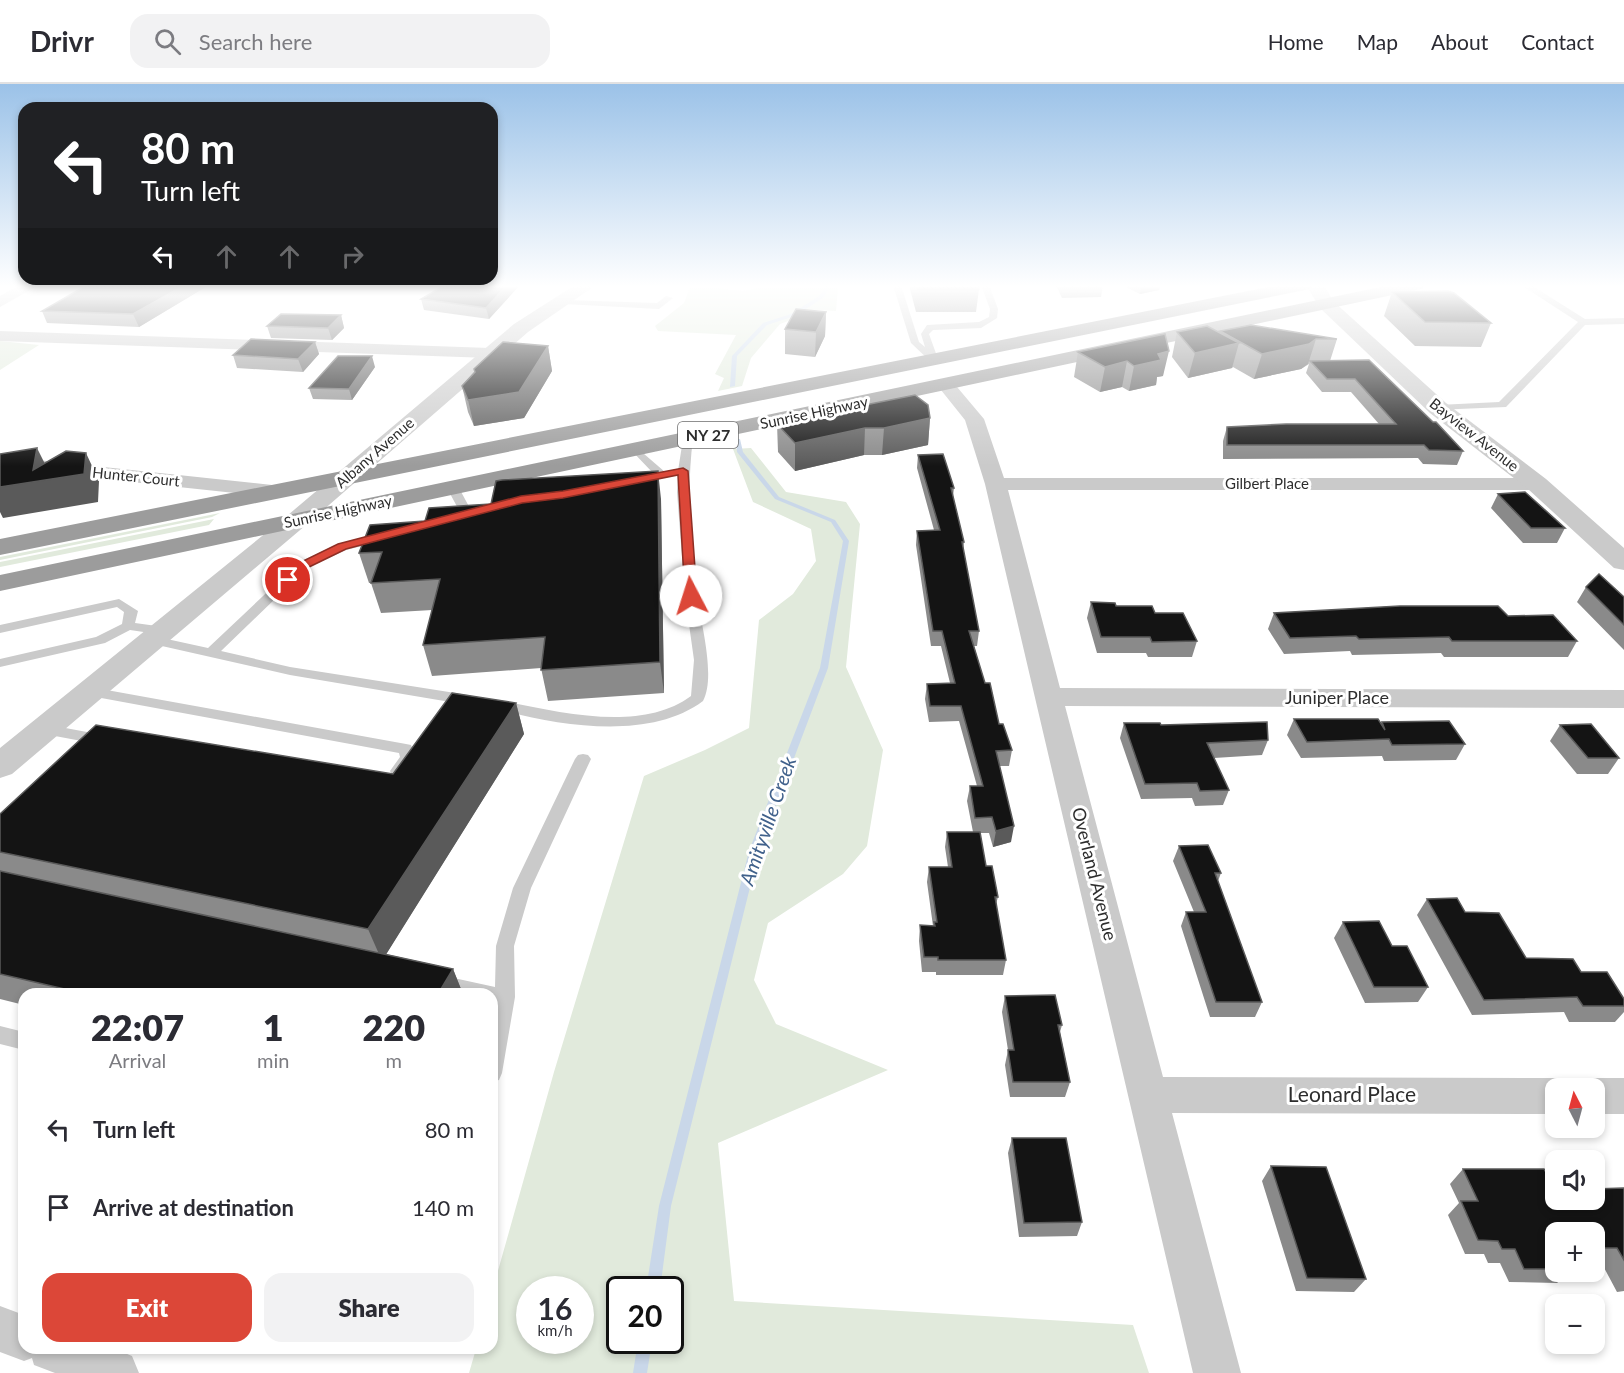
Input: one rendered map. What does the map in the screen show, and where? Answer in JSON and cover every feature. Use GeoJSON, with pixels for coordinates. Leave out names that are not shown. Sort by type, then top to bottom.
{"type":"FeatureCollection","features":[{"type":"Feature","properties":{"kind":"highway","name":"Sunrise Highway"},"geometry":{"type":"LineString","coordinates":[[0,583],[688,439],[940,372],[1053,345]]}},
{"type":"Feature","properties":{"kind":"highway","name":"Sunrise Highway"},"geometry":{"type":"LineString","coordinates":[[0,547],[348,476],[940,372],[1073,345]]}},
{"type":"Feature","properties":{"kind":"street"},"geometry":{"type":"LineString","coordinates":[[264,345],[490,353]]}},
{"type":"Feature","properties":{"kind":"street","name":"Albany Avenue"},"geometry":{"type":"LineString","coordinates":[[0,766],[297,520],[500,345]]}},
{"type":"Feature","properties":{"kind":"street","name":"Bayview Avenue"},"geometry":{"type":"LineString","coordinates":[[1365,345],[1385,368],[1537,484],[1624,562]]}},
{"type":"Feature","properties":{"kind":"street","name":"Overland Avenue"},"geometry":{"type":"LineString","coordinates":[[940,372],[974,419],[996,484],[1051,697],[1217,1373]]}},
{"type":"Feature","properties":{"kind":"street","name":"Hunter Court"},"geometry":{"type":"LineString","coordinates":[[0,462],[272,491]]}},
{"type":"Feature","properties":{"kind":"street","name":"Gilbert Place"},"geometry":{"type":"LineString","coordinates":[[996,484],[1537,484]]}},
{"type":"Feature","properties":{"kind":"street","name":"Juniper Place"},"geometry":{"type":"LineString","coordinates":[[1051,697],[1624,699]]}},
{"type":"Feature","properties":{"kind":"street","name":"Leonard Place"},"geometry":{"type":"LineString","coordinates":[[1148,1095],[1545,1096]]}},
{"type":"Feature","properties":{"kind":"street"},"geometry":{"type":"LineString","coordinates":[[1605,1096],[1624,1096]]}},
{"type":"Feature","properties":{"kind":"street"},"geometry":{"type":"LineString","coordinates":[[0,1329],[18,1336]]}},
{"type":"Feature","properties":{"kind":"street"},"geometry":{"type":"LineString","coordinates":[[66,1354],[115,1373]]}},
{"type":"Feature","properties":{"kind":"lane"},"geometry":{"type":"LineString","coordinates":[[917,345],[940,372]]}},
{"type":"Feature","properties":{"kind":"lane"},"geometry":{"type":"LineString","coordinates":[[929,345],[940,372]]}},
{"type":"Feature","properties":{"kind":"lane"},"geometry":{"type":"LineString","coordinates":[[1438,408],[1502,405],[1560,345]]}},
{"type":"Feature","properties":{"kind":"lane"},"geometry":{"type":"LineString","coordinates":[[0,663],[100,640],[128,626],[211,653],[290,671],[483,702],[582,721],[642,719],[676,713],[698,698],[701,660],[686,537],[683,471],[688,439]]}},
{"type":"Feature","properties":{"kind":"lane"},"geometry":{"type":"LineString","coordinates":[[636,450],[661,474]]}},
{"type":"Feature","properties":{"kind":"lane"},"geometry":{"type":"LineString","coordinates":[[630,481],[683,471]]}},
{"type":"Feature","properties":{"kind":"lane"},"geometry":{"type":"LineString","coordinates":[[453,488],[462,515],[480,511]]}},
{"type":"Feature","properties":{"kind":"lane"},"geometry":{"type":"LineString","coordinates":[[211,653],[303,565],[342,547],[395,534]]}},
{"type":"Feature","properties":{"kind":"lane"},"geometry":{"type":"LineString","coordinates":[[0,629],[119,603],[131,610],[128,626]]}},
{"type":"Feature","properties":{"kind":"lane"},"geometry":{"type":"LineString","coordinates":[[90,692],[406,749],[408,757],[388,784]]}},
{"type":"Feature","properties":{"kind":"lane"},"geometry":{"type":"LineString","coordinates":[[44,729],[122,743]]}},
{"type":"Feature","properties":{"kind":"lane"},"geometry":{"type":"LineString","coordinates":[[83,754],[99,739]]}},
{"type":"Feature","properties":{"kind":"lane"},"geometry":{"type":"LineString","coordinates":[[498,1037],[505,996],[505,946],[522,888],[583,759]]}},
{"type":"Feature","properties":{"kind":"lane"},"geometry":{"type":"LineString","coordinates":[[424,979],[467,988]]}},
{"type":"Feature","properties":{"kind":"lane"},"geometry":{"type":"LineString","coordinates":[[498,995],[505,996]]}},
{"type":"Feature","properties":{"kind":"lane"},"geometry":{"type":"LineString","coordinates":[[0,1035],[18,1040]]}},
{"type":"Feature","properties":{"kind":"shaded area"},"geometry":{"type":"Polygon","coordinates":[[[0,345],[39,345],[0,370],[0,345]]]}},
{"type":"Feature","properties":{"kind":"shaded area"},"geometry":{"type":"Polygon","coordinates":[[[731,345],[762,345],[751,358],[742,386],[718,391],[724,378],[715,374],[731,345]]]}},
{"type":"Feature","properties":{"kind":"shaded area"},"geometry":{"type":"Polygon","coordinates":[[[751,448],[786,492],[846,502],[860,524],[846,667],[883,750],[867,846],[843,874],[768,923],[754,980],[776,1024],[888,1070],[718,1143],[734,1301],[1133,1325],[1149,1373],[469,1373],[475,1354],[498,1354],[498,1271],[554,1072],[644,776],[749,728],[759,620],[793,594],[816,561],[811,529],[753,502],[733,449],[751,448]]]}},
{"type":"Feature","properties":{"kind":"shaded area"},"geometry":{"type":"Polygon","coordinates":[[[220,513],[212,517],[0,560],[0,557],[220,513]]]}},
{"type":"Feature","properties":{"kind":"shaded area"},"geometry":{"type":"Polygon","coordinates":[[[214,519],[209,525],[0,567],[0,562],[214,519]]]}},
{"type":"Feature","properties":{"kind":"building"},"geometry":{"type":"Polygon","coordinates":[[[244,345],[312,345],[298,359],[233,355],[244,345]]]}},
{"type":"Feature","properties":{"kind":"building"},"geometry":{"type":"Polygon","coordinates":[[[500,345],[548,346],[519,392],[468,400],[462,386],[475,372],[474,369],[500,345]]]}},
{"type":"Feature","properties":{"kind":"building"},"geometry":{"type":"Polygon","coordinates":[[[1111,345],[1168,345],[1169,351],[1158,354],[1161,360],[1134,366],[1127,361],[1105,367],[1078,352],[1111,345]]]}},
{"type":"Feature","properties":{"kind":"building"},"geometry":{"type":"Polygon","coordinates":[[[1188,345],[1230,345],[1195,353],[1188,345]]]}},
{"type":"Feature","properties":{"kind":"building"},"geometry":{"type":"Polygon","coordinates":[[[1246,345],[1304,345],[1262,354],[1246,345]]]}},
{"type":"Feature","properties":{"kind":"building"},"geometry":{"type":"Polygon","coordinates":[[[338,356],[372,356],[349,389],[309,388],[338,356]]]}},
{"type":"Feature","properties":{"kind":"building"},"geometry":{"type":"Polygon","coordinates":[[[1369,360],[1433,422],[1436,422],[1463,451],[1429,450],[1424,445],[1227,445],[1227,427],[1286,424],[1396,424],[1355,379],[1327,379],[1310,361],[1369,360]]]}},
{"type":"Feature","properties":{"kind":"building"},"geometry":{"type":"Polygon","coordinates":[[[915,395],[928,405],[930,418],[884,428],[865,428],[795,443],[777,424],[845,409],[915,395]]]}},
{"type":"Feature","properties":{"kind":"building"},"geometry":{"type":"Polygon","coordinates":[[[37,448],[33,470],[66,451],[86,453],[84,474],[0,487],[0,454],[37,448]]]}},
{"type":"Feature","properties":{"kind":"building"},"geometry":{"type":"Polygon","coordinates":[[[943,454],[954,488],[951,488],[964,542],[962,542],[979,631],[969,631],[985,683],[990,683],[999,724],[1003,724],[1012,750],[996,751],[1014,826],[996,831],[992,817],[975,818],[970,786],[983,786],[961,706],[930,706],[927,684],[955,683],[942,631],[933,631],[917,531],[940,530],[918,455],[943,454]]]}},
{"type":"Feature","properties":{"kind":"building"},"geometry":{"type":"Polygon","coordinates":[[[658,471],[660,662],[541,670],[545,637],[423,645],[440,579],[371,583],[382,552],[359,553],[370,525],[425,521],[429,508],[491,504],[496,481],[658,471]]]}},
{"type":"Feature","properties":{"kind":"building"},"geometry":{"type":"Polygon","coordinates":[[[1525,492],[1565,528],[1531,528],[1498,494],[1525,492]]]}},
{"type":"Feature","properties":{"kind":"building"},"geometry":{"type":"Polygon","coordinates":[[[1599,574],[1624,597],[1624,625],[1586,587],[1599,574]]]}},
{"type":"Feature","properties":{"kind":"building"},"geometry":{"type":"Polygon","coordinates":[[[1091,602],[1115,603],[1116,606],[1152,606],[1155,613],[1183,613],[1197,641],[1152,642],[1150,637],[1101,637],[1091,602]]]}},
{"type":"Feature","properties":{"kind":"building"},"geometry":{"type":"Polygon","coordinates":[[[1400,606],[1498,606],[1508,616],[1553,615],[1577,641],[1452,641],[1449,637],[1359,639],[1356,636],[1290,638],[1274,613],[1400,606]]]}},
{"type":"Feature","properties":{"kind":"building"},"geometry":{"type":"Polygon","coordinates":[[[452,693],[516,703],[368,929],[0,852],[0,814],[96,725],[393,774],[452,693]]]}},
{"type":"Feature","properties":{"kind":"building"},"geometry":{"type":"Polygon","coordinates":[[[1294,719],[1378,719],[1385,730],[1382,722],[1449,721],[1465,744],[1392,745],[1389,739],[1307,742],[1294,719]]]}},
{"type":"Feature","properties":{"kind":"building"},"geometry":{"type":"Polygon","coordinates":[[[1267,722],[1268,740],[1207,743],[1229,790],[1200,791],[1197,783],[1145,784],[1124,723],[1160,723],[1161,725],[1267,722]]]}},
{"type":"Feature","properties":{"kind":"building"},"geometry":{"type":"Polygon","coordinates":[[[1591,724],[1619,758],[1588,758],[1560,725],[1591,724]]]}},
{"type":"Feature","properties":{"kind":"building"},"geometry":{"type":"Polygon","coordinates":[[[947,832],[980,832],[986,866],[992,866],[1006,960],[938,960],[938,957],[924,957],[920,925],[935,926],[934,922],[937,922],[929,867],[952,867],[947,832]]]}},
{"type":"Feature","properties":{"kind":"building"},"geometry":{"type":"Polygon","coordinates":[[[1208,845],[1221,873],[1215,873],[1262,1002],[1216,1002],[1186,912],[1206,912],[1179,846],[1208,845]]]}},
{"type":"Feature","properties":{"kind":"building"},"geometry":{"type":"Polygon","coordinates":[[[0,871],[453,969],[442,988],[60,988],[0,974],[0,871]]]}},
{"type":"Feature","properties":{"kind":"building"},"geometry":{"type":"Polygon","coordinates":[[[1457,898],[1465,912],[1499,913],[1526,958],[1573,959],[1581,972],[1607,972],[1624,999],[1624,1006],[1583,1006],[1577,997],[1484,1000],[1427,899],[1457,898]]]}},
{"type":"Feature","properties":{"kind":"building"},"geometry":{"type":"Polygon","coordinates":[[[1379,921],[1392,946],[1407,946],[1428,987],[1374,987],[1343,922],[1379,921]]]}},
{"type":"Feature","properties":{"kind":"building"},"geometry":{"type":"Polygon","coordinates":[[[1055,995],[1062,1025],[1058,1025],[1070,1082],[1013,1082],[1008,1050],[1014,1050],[1005,996],[1055,995]]]}},
{"type":"Feature","properties":{"kind":"building"},"geometry":{"type":"Polygon","coordinates":[[[1012,1138],[1066,1138],[1082,1222],[1024,1223],[1012,1138]]]}},
{"type":"Feature","properties":{"kind":"building"},"geometry":{"type":"Polygon","coordinates":[[[1271,1166],[1326,1167],[1366,1279],[1307,1278],[1271,1166]]]}},
{"type":"Feature","properties":{"kind":"building"},"geometry":{"type":"Polygon","coordinates":[[[1463,1169],[1544,1169],[1545,1210],[1605,1210],[1605,1189],[1624,1188],[1624,1260],[1617,1248],[1605,1248],[1605,1222],[1545,1222],[1545,1269],[1524,1269],[1515,1249],[1502,1249],[1498,1241],[1478,1240],[1461,1201],[1478,1201],[1463,1169]]]}},
{"type":"Feature","properties":{"kind":"waterway","name":"Amityville Creek"},"geometry":{"type":"LineString","coordinates":[[732,386],[735,356],[745,345]]}},
{"type":"Feature","properties":{"kind":"waterway","name":"Amityville Creek"},"geometry":{"type":"LineString","coordinates":[[655,1276],[665,1206],[754,851],[824,668],[846,541],[833,521],[777,498],[740,452],[738,440]]}},
{"type":"Feature","properties":{"kind":"waterway","name":"Amityville Creek"},"geometry":{"type":"LineString","coordinates":[[640,1373],[643,1354]]}},
{"type":"Feature","properties":{"kind":"route"},"geometry":{"type":"LineString","coordinates":[[288,580],[303,565],[342,547],[521,500],[563,495],[683,471],[691,596]]}}]}
